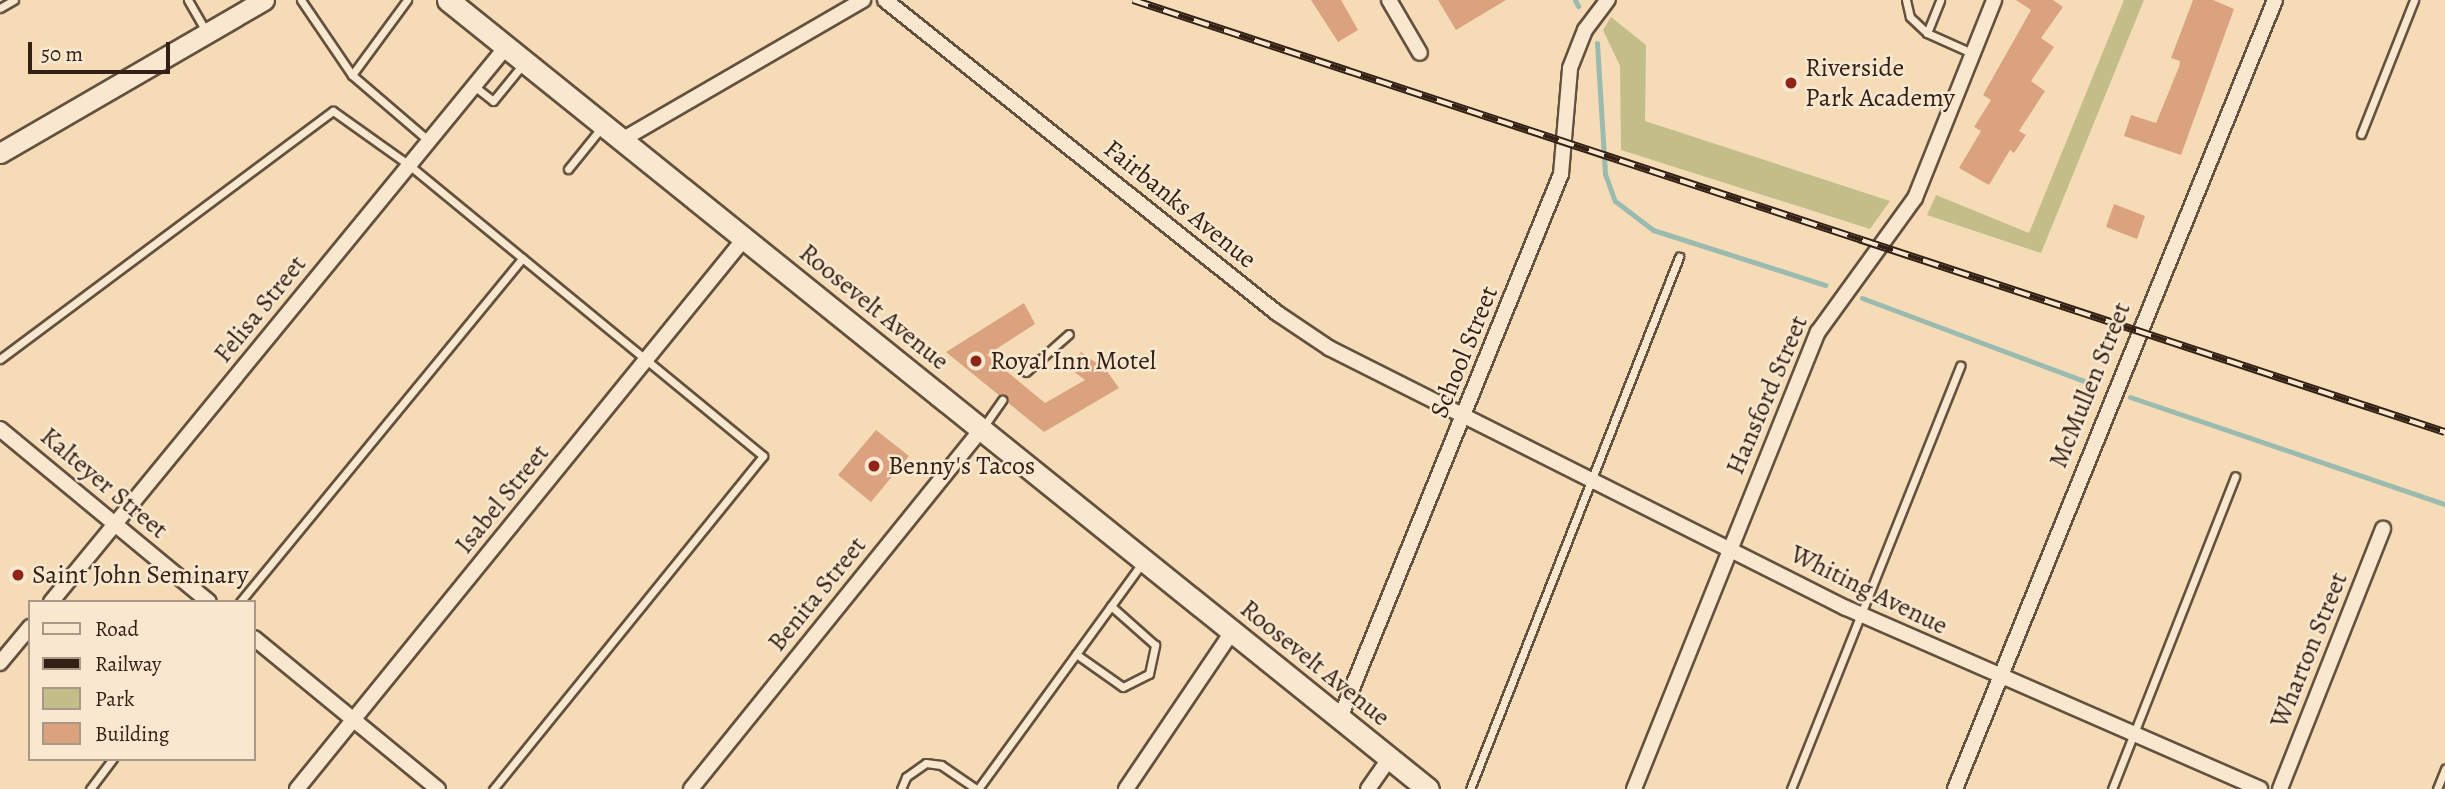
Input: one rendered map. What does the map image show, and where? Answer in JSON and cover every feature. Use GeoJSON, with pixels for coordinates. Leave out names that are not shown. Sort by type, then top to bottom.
{"type":"FeatureCollection","features":[{"type":"Feature","properties":{"kind":"main road","name":"Roosevelt Avenue"},"geometry":{"type":"LineString","coordinates":[[448,0],[1428,789]]}},
{"type":"Feature","properties":{"kind":"street"},"geometry":{"type":"LineString","coordinates":[[0,153],[264,0]]}},
{"type":"Feature","properties":{"kind":"street"},"geometry":{"type":"LineString","coordinates":[[620,141],[863,0]]}},
{"type":"Feature","properties":{"kind":"street","name":"Fairbanks Avenue"},"geometry":{"type":"LineString","coordinates":[[884,0],[1277,313],[1329,348],[1464,418]]}},
{"type":"Feature","properties":{"kind":"street"},"geometry":{"type":"LineString","coordinates":[[1388,0],[1420,53]]}},
{"type":"Feature","properties":{"kind":"street","name":"School Street"},"geometry":{"type":"LineString","coordinates":[[1340,718],[1561,174],[1576,47],[1608,0]]}},
{"type":"Feature","properties":{"kind":"street","name":"Hansford Street"},"geometry":{"type":"LineString","coordinates":[[1634,789],[1818,332],[1915,198],[1994,0]]}},
{"type":"Feature","properties":{"kind":"street","name":"McMullen Street"},"geometry":{"type":"LineString","coordinates":[[1955,789],[2275,0]]}},
{"type":"Feature","properties":{"kind":"street","name":"Felisa Street"},"geometry":{"type":"LineString","coordinates":[[53,600],[506,47]]}},
{"type":"Feature","properties":{"kind":"street","name":"Isabel Street"},"geometry":{"type":"LineString","coordinates":[[297,789],[744,239]]}},
{"type":"Feature","properties":{"kind":"street","name":"Whiting Avenue"},"geometry":{"type":"LineString","coordinates":[[1464,418],[1860,615],[1998,679],[2260,789]]}},
{"type":"Feature","properties":{"kind":"street","name":"Kalteyer Street"},"geometry":{"type":"LineString","coordinates":[[0,429],[207,600]]}},
{"type":"Feature","properties":{"kind":"street","name":"Benita Street"},"geometry":{"type":"LineString","coordinates":[[691,789],[981,430]]}},
{"type":"Feature","properties":{"kind":"street","name":"Wharton Street"},"geometry":{"type":"LineString","coordinates":[[2280,789],[2383,529]]}},
{"type":"Feature","properties":{"kind":"street"},"geometry":{"type":"LineString","coordinates":[[0,663],[28,629]]}},
{"type":"Feature","properties":{"kind":"street"},"geometry":{"type":"LineString","coordinates":[[1126,789],[1232,632]]}},
{"type":"Feature","properties":{"kind":"street"},"geometry":{"type":"LineString","coordinates":[[256,640],[438,789]]}},
{"type":"Feature","properties":{"kind":"street"},"geometry":{"type":"LineString","coordinates":[[1368,789],[1390,758]]}},
{"type":"Feature","properties":{"kind":"lane"},"geometry":{"type":"LineString","coordinates":[[0,8],[14,0]]}},
{"type":"Feature","properties":{"kind":"lane"},"geometry":{"type":"LineString","coordinates":[[188,0],[207,33]]}},
{"type":"Feature","properties":{"kind":"lane"},"geometry":{"type":"LineString","coordinates":[[302,0],[352,75],[429,141]]}},
{"type":"Feature","properties":{"kind":"lane"},"geometry":{"type":"LineString","coordinates":[[352,75],[407,0]]}},
{"type":"Feature","properties":{"kind":"lane"},"geometry":{"type":"LineString","coordinates":[[1906,0],[1910,17],[1927,33],[1973,54]]}},
{"type":"Feature","properties":{"kind":"lane"},"geometry":{"type":"LineString","coordinates":[[1927,33],[1940,0]]}},
{"type":"Feature","properties":{"kind":"lane"},"geometry":{"type":"LineString","coordinates":[[2361,134],[2414,0]]}},
{"type":"Feature","properties":{"kind":"lane"},"geometry":{"type":"LineString","coordinates":[[474,86],[493,101],[524,63]]}},
{"type":"Feature","properties":{"kind":"lane"},"geometry":{"type":"LineString","coordinates":[[0,359],[333,111],[409,165],[763,456],[493,789]]}},
{"type":"Feature","properties":{"kind":"lane"},"geometry":{"type":"LineString","coordinates":[[568,169],[602,126]]}},
{"type":"Feature","properties":{"kind":"lane"},"geometry":{"type":"LineString","coordinates":[[1470,789],[1679,257]]}},
{"type":"Feature","properties":{"kind":"lane"},"geometry":{"type":"LineString","coordinates":[[242,600],[523,258]]}},
{"type":"Feature","properties":{"kind":"lane"},"geometry":{"type":"LineString","coordinates":[[1026,372],[1069,334]]}},
{"type":"Feature","properties":{"kind":"lane"},"geometry":{"type":"LineString","coordinates":[[1791,789],[1960,366]]}},
{"type":"Feature","properties":{"kind":"lane"},"geometry":{"type":"LineString","coordinates":[[981,430],[1002,400]]}},
{"type":"Feature","properties":{"kind":"lane"},"geometry":{"type":"LineString","coordinates":[[2112,789],[2235,475]]}},
{"type":"Feature","properties":{"kind":"lane"},"geometry":{"type":"LineString","coordinates":[[901,789],[906,777],[926,763],[941,765],[977,789],[1143,562]]}},
{"type":"Feature","properties":{"kind":"lane"},"geometry":{"type":"LineString","coordinates":[[1076,654],[1123,687],[1149,674],[1155,645],[1111,606]]}},
{"type":"Feature","properties":{"kind":"lane"},"geometry":{"type":"LineString","coordinates":[[90,789],[111,761]]}},
{"type":"Feature","properties":{"kind":"lane"},"geometry":{"type":"LineString","coordinates":[[2437,789],[2445,769]]}},
{"type":"Feature","properties":{"kind":"green space"},"geometry":{"type":"Polygon","coordinates":[[[2124,0],[2144,0],[2041,253],[1927,215],[1936,195],[2029,233],[2124,0]]]}},
{"type":"Feature","properties":{"kind":"green space"},"geometry":{"type":"Polygon","coordinates":[[[1611,17],[1646,45],[1645,121],[1890,201],[1870,229],[1621,150],[1620,66],[1603,30],[1611,17]]]}},
{"type":"Feature","properties":{"kind":"building"},"geometry":{"type":"Polygon","coordinates":[[[1311,0],[1341,0],[1358,30],[1338,42],[1311,0]]]}},
{"type":"Feature","properties":{"kind":"building"},"geometry":{"type":"Polygon","coordinates":[[[1438,0],[1506,0],[1456,30],[1438,0]]]}},
{"type":"Feature","properties":{"kind":"building"},"geometry":{"type":"Polygon","coordinates":[[[2016,0],[2053,0],[2063,7],[2041,38],[2054,47],[2031,81],[2045,91],[2019,131],[2026,135],[2014,153],[2010,150],[1989,185],[1959,168],[1981,131],[1974,127],[1991,100],[1983,95],[2031,10],[2016,0]]]}},
{"type":"Feature","properties":{"kind":"building"},"geometry":{"type":"Polygon","coordinates":[[[2193,0],[2213,0],[2234,9],[2181,155],[2124,136],[2131,115],[2156,123],[2179,67],[2180,61],[2171,58],[2193,0]]]}},
{"type":"Feature","properties":{"kind":"building"},"geometry":{"type":"Polygon","coordinates":[[[2114,204],[2145,216],[2137,239],[2106,227],[2114,204]]]}},
{"type":"Feature","properties":{"kind":"building","name":"Royal Inn Motel"},"geometry":{"type":"Polygon","coordinates":[[[1024,303],[1035,324],[987,355],[1045,403],[1085,380],[1069,368],[1081,352],[1106,370],[1119,388],[1044,432],[946,352],[1024,303]]]}},
{"type":"Feature","properties":{"kind":"building","name":"Benny's Tacos"},"geometry":{"type":"Polygon","coordinates":[[[876,430],[909,456],[871,502],[838,475],[876,430]]]}},
{"type":"Feature","properties":{"kind":"waterway"},"geometry":{"type":"LineString","coordinates":[[1575,0],[1578,6]]}},
{"type":"Feature","properties":{"kind":"waterway"},"geometry":{"type":"LineString","coordinates":[[1597,43],[1605,174],[1615,201],[1653,230],[1825,285]]}},
{"type":"Feature","properties":{"kind":"waterway"},"geometry":{"type":"LineString","coordinates":[[1862,298],[2095,385]]}},
{"type":"Feature","properties":{"kind":"waterway"},"geometry":{"type":"LineString","coordinates":[[2130,397],[2445,504]]}},
{"type":"Feature","properties":{"kind":"railway"},"geometry":{"type":"LineString","coordinates":[[1133,0],[2445,432]]}},
{"type":"Feature","properties":{"kind":"place","name":"Riverside Park Academy"},"geometry":{"type":"Point","coordinates":[1791,83]}},
{"type":"Feature","properties":{"kind":"place","name":"Royal Inn Motel"},"geometry":{"type":"Point","coordinates":[976,361]}},
{"type":"Feature","properties":{"kind":"place","name":"Benny's Tacos"},"geometry":{"type":"Point","coordinates":[874,466]}},
{"type":"Feature","properties":{"kind":"place","name":"Saint John Seminary"},"geometry":{"type":"Point","coordinates":[18,575]}}]}
